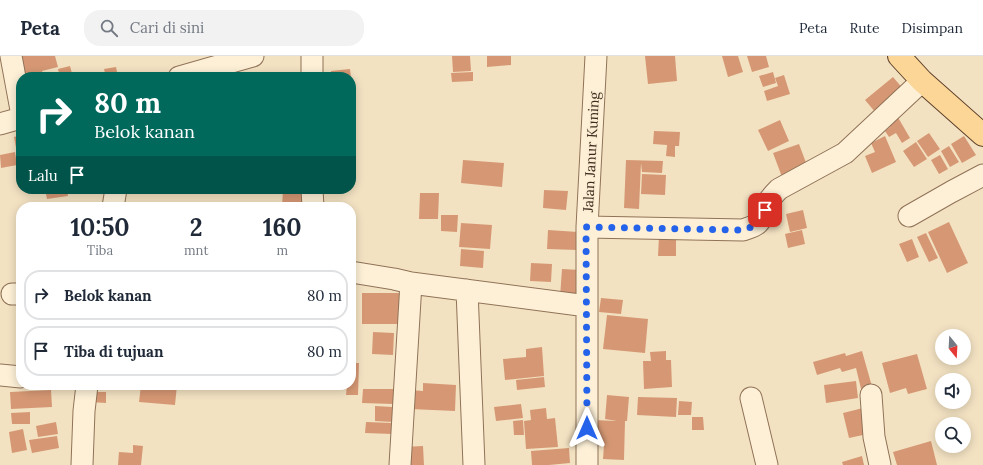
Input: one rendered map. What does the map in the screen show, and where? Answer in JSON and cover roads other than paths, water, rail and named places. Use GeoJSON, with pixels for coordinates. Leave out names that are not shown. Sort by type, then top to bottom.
{"type":"FeatureCollection","features":[{"type":"Feature","properties":{"kind":"main road"},"geometry":{"type":"LineString","coordinates":[[899,56],[922,81],[983,135]]}},
{"type":"Feature","properties":{"kind":"street"},"geometry":{"type":"LineString","coordinates":[[11,56],[16,83]]}},
{"type":"Feature","properties":{"kind":"street"},"geometry":{"type":"LineString","coordinates":[[197,72],[253,56]]}},
{"type":"Feature","properties":{"kind":"street"},"geometry":{"type":"LineString","coordinates":[[312,56],[312,72]]}},
{"type":"Feature","properties":{"kind":"street","name":"Jalan Janur Kuning"},"geometry":{"type":"LineString","coordinates":[[587,465],[586,227],[596,56]]}},
{"type":"Feature","properties":{"kind":"street"},"geometry":{"type":"LineString","coordinates":[[586,227],[743,230],[752,227],[758,224],[775,193],[846,153],[922,81]]}},
{"type":"Feature","properties":{"kind":"street"},"geometry":{"type":"LineString","coordinates":[[0,124],[16,119]]}},
{"type":"Feature","properties":{"kind":"street"},"geometry":{"type":"LineString","coordinates":[[909,216],[983,175]]}},
{"type":"Feature","properties":{"kind":"street"},"geometry":{"type":"LineString","coordinates":[[356,273],[411,283],[587,306]]}},
{"type":"Feature","properties":{"kind":"street"},"geometry":{"type":"LineString","coordinates":[[400,465],[411,283]]}},
{"type":"Feature","properties":{"kind":"street"},"geometry":{"type":"LineString","coordinates":[[467,290],[474,465]]}},
{"type":"Feature","properties":{"kind":"street"},"geometry":{"type":"LineString","coordinates":[[0,375],[16,377]]}},
{"type":"Feature","properties":{"kind":"street"},"geometry":{"type":"LineString","coordinates":[[82,465],[86,390]]}},
{"type":"Feature","properties":{"kind":"street"},"geometry":{"type":"LineString","coordinates":[[870,461],[874,437],[871,395]]}},
{"type":"Feature","properties":{"kind":"street"},"geometry":{"type":"LineString","coordinates":[[751,398],[767,465]]}}]}
